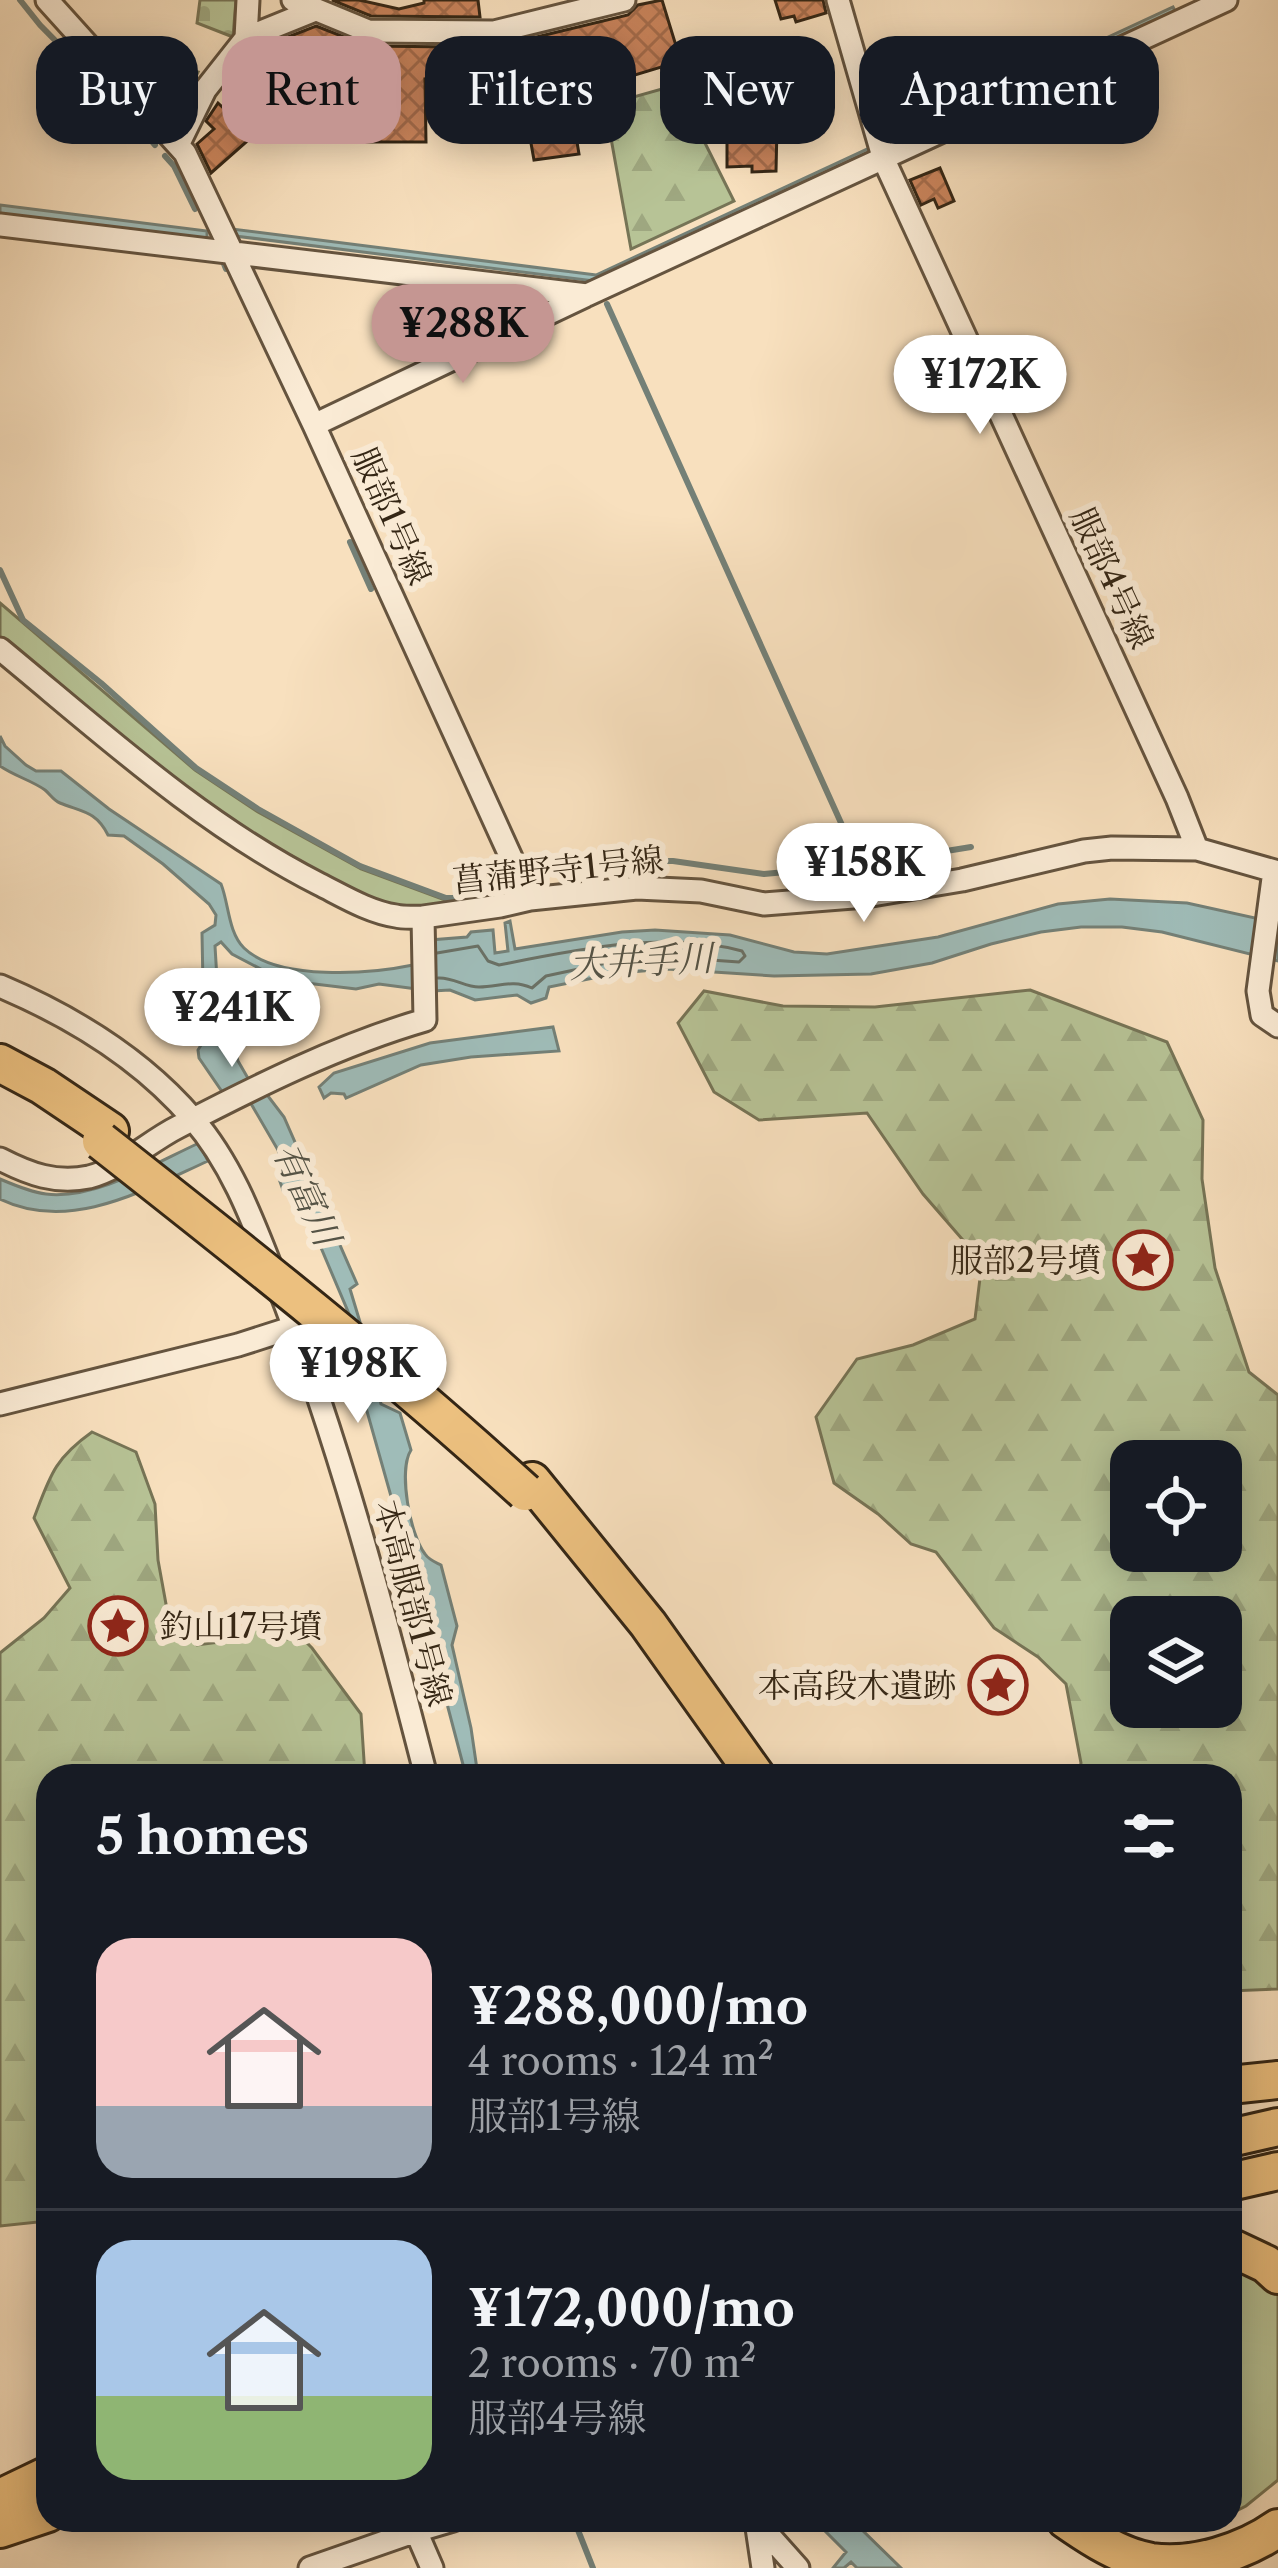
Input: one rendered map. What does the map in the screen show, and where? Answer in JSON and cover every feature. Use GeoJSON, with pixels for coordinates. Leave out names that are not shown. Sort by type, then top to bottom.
{"type":"FeatureCollection","features":[{"type":"Feature","properties":{"kind":"highway"},"geometry":{"type":"LineString","coordinates":[[0,1063],[43,1086],[528,1487],[641,1633],[731,1764]]}},
{"type":"Feature","properties":{"kind":"highway"},"geometry":{"type":"LineString","coordinates":[[0,1079],[105,1136]]}},
{"type":"Feature","properties":{"kind":"highway"},"geometry":{"type":"LineString","coordinates":[[1242,2084],[1278,2080]]}},
{"type":"Feature","properties":{"kind":"highway"},"geometry":{"type":"LineString","coordinates":[[1242,2135],[1278,2127]]}},
{"type":"Feature","properties":{"kind":"highway"},"geometry":{"type":"LineString","coordinates":[[1242,2179],[1278,2171]]}},
{"type":"Feature","properties":{"kind":"highway"},"geometry":{"type":"LineString","coordinates":[[1242,2253],[1278,2275]]}},
{"type":"Feature","properties":{"kind":"highway"},"geometry":{"type":"LineString","coordinates":[[0,2503],[36,2482]]}},
{"type":"Feature","properties":{"kind":"highway"},"geometry":{"type":"LineString","coordinates":[[0,2503],[36,2491]]}},
{"type":"Feature","properties":{"kind":"highway"},"geometry":{"type":"LineString","coordinates":[[1242,2524],[1278,2500]]}},
{"type":"Feature","properties":{"kind":"highway"},"geometry":{"type":"LineString","coordinates":[[0,2529],[36,2516]]}},
{"type":"Feature","properties":{"kind":"highway"},"geometry":{"type":"LineString","coordinates":[[1083,2532],[1101,2545],[1152,2562],[1191,2561],[1236,2552],[1278,2528]]}},
{"type":"Feature","properties":{"kind":"highway"},"geometry":{"type":"LineString","coordinates":[[1124,2532],[1170,2542],[1225,2532]]}},
{"type":"Feature","properties":{"kind":"street","name":"服部1号線"},"geometry":{"type":"LineString","coordinates":[[47,0],[185,153],[530,899]]}},
{"type":"Feature","properties":{"kind":"street"},"geometry":{"type":"LineString","coordinates":[[246,36],[248,0]]}},
{"type":"Feature","properties":{"kind":"street"},"geometry":{"type":"LineString","coordinates":[[293,0],[368,31],[494,32],[624,0]]}},
{"type":"Feature","properties":{"kind":"street","name":"服部4号線"},"geometry":{"type":"LineString","coordinates":[[838,0],[884,160],[1197,849]]}},
{"type":"Feature","properties":{"kind":"street"},"geometry":{"type":"LineString","coordinates":[[314,424],[884,160],[1185,9],[1226,0]]}},
{"type":"Feature","properties":{"kind":"street"},"geometry":{"type":"LineString","coordinates":[[251,36],[315,10]]}},
{"type":"Feature","properties":{"kind":"street"},"geometry":{"type":"LineString","coordinates":[[178,145],[205,90],[222,68]]}},
{"type":"Feature","properties":{"kind":"street"},"geometry":{"type":"LineString","coordinates":[[0,225],[587,295]]}},
{"type":"Feature","properties":{"kind":"street"},"geometry":{"type":"LineString","coordinates":[[0,649],[158,779],[250,844],[352,901],[424,923],[426,1004],[425,1020],[368,1037],[200,1116],[112,1168],[90,1176],[36,1177],[0,1159]]}},
{"type":"Feature","properties":{"kind":"street","name":"菖蒲野寺1号線"},"geometry":{"type":"LineString","coordinates":[[424,923],[530,899],[637,888],[701,891],[764,904],[866,896],[962,880],[1084,851],[1125,848],[1197,849],[1274,878]]}},
{"type":"Feature","properties":{"kind":"street"},"geometry":{"type":"LineString","coordinates":[[1274,878],[1258,991],[1262,1016],[1278,1026]]}},
{"type":"Feature","properties":{"kind":"street","name":"本高服部1号線"},"geometry":{"type":"LineString","coordinates":[[0,986],[95,1034],[200,1116],[241,1196],[337,1451],[423,1764]]}},
{"type":"Feature","properties":{"kind":"street"},"geometry":{"type":"LineString","coordinates":[[0,1404],[294,1327]]}},
{"type":"Feature","properties":{"kind":"street"},"geometry":{"type":"LineString","coordinates":[[310,2568],[413,2532]]}},
{"type":"Feature","properties":{"kind":"street"},"geometry":{"type":"LineString","coordinates":[[416,2532],[432,2568]]}},
{"type":"Feature","properties":{"kind":"street"},"geometry":{"type":"LineString","coordinates":[[758,2532],[763,2568]]}},
{"type":"Feature","properties":{"kind":"street"},"geometry":{"type":"LineString","coordinates":[[766,2532],[797,2568]]}},
{"type":"Feature","properties":{"kind":"green space"},"geometry":{"type":"Polygon","coordinates":[[[200,0],[236,0],[233,36],[197,23],[200,0]]]}},
{"type":"Feature","properties":{"kind":"green space"},"geometry":{"type":"Polygon","coordinates":[[[660,90],[660,144],[706,144],[734,201],[631,249],[612,144],[636,144],[636,96],[660,90]]]}},
{"type":"Feature","properties":{"kind":"green space"},"geometry":{"type":"Polygon","coordinates":[[[0,603],[195,770],[258,812],[361,869],[445,900],[514,887],[511,894],[419,911],[358,898],[218,816],[0,643],[0,603]]]}},
{"type":"Feature","properties":{"kind":"green space"},"geometry":{"type":"Polygon","coordinates":[[[1030,990],[1167,1042],[1203,1120],[1202,1179],[1215,1268],[1249,1372],[1278,1395],[1278,1989],[1242,1990],[1242,1764],[1081,1764],[1066,1684],[1038,1657],[994,1628],[936,1552],[911,1544],[834,1483],[816,1417],[857,1359],[913,1345],[975,1319],[982,1262],[923,1194],[867,1113],[759,1120],[714,1092],[678,1023],[704,991],[783,1006],[875,1007],[1030,990]]]}},
{"type":"Feature","properties":{"kind":"green space"},"geometry":{"type":"Polygon","coordinates":[[[92,1432],[136,1452],[155,1504],[168,1615],[197,1645],[227,1641],[274,1610],[312,1648],[361,1714],[364,1764],[36,1764],[36,2222],[0,2226],[0,1653],[44,1618],[70,1588],[34,1518],[55,1469],[92,1432]]]}},
{"type":"Feature","properties":{"kind":"green space"},"geometry":{"type":"Polygon","coordinates":[[[1242,2268],[1254,2272],[1278,2294],[1278,2480],[1242,2508],[1242,2268]]]}},
{"type":"Feature","properties":{"kind":"water"},"geometry":{"type":"Polygon","coordinates":[[[1173,7],[1177,15],[1131,36],[1111,36],[1173,7]]]}},
{"type":"Feature","properties":{"kind":"water"},"geometry":{"type":"Polygon","coordinates":[[[878,144],[894,144],[594,281],[235,236],[232,229],[596,275],[878,144]]]}},
{"type":"Feature","properties":{"kind":"water"},"geometry":{"type":"Polygon","coordinates":[[[0,205],[207,231],[207,240],[0,214],[0,205]]]}},
{"type":"Feature","properties":{"kind":"water"},"geometry":{"type":"Polygon","coordinates":[[[0,736],[5,746],[36,771],[61,771],[221,884],[232,926],[244,948],[259,959],[301,970],[373,971],[413,965],[430,940],[467,937],[471,932],[493,930],[495,953],[508,951],[505,923],[510,921],[515,949],[655,930],[730,935],[794,952],[827,954],[938,937],[1058,904],[1110,899],[1187,903],[1278,923],[1278,961],[1162,932],[1081,927],[1041,932],[932,963],[871,974],[774,976],[667,969],[618,973],[549,987],[546,998],[531,1003],[517,995],[475,1000],[450,990],[379,984],[356,989],[298,982],[274,976],[232,954],[221,942],[215,946],[217,979],[238,1061],[284,1117],[357,1284],[350,1289],[381,1404],[400,1413],[411,1450],[406,1487],[411,1518],[425,1554],[441,1565],[457,1626],[452,1645],[476,1764],[463,1764],[357,1376],[364,1375],[352,1321],[297,1191],[283,1190],[278,1176],[284,1168],[278,1150],[250,1102],[223,1093],[199,1058],[211,1016],[203,985],[202,933],[215,925],[216,915],[163,864],[124,836],[108,835],[93,817],[58,802],[0,766],[0,736]]]}},
{"type":"Feature","properties":{"kind":"water"},"geometry":{"type":"Polygon","coordinates":[[[553,1027],[559,1051],[421,1065],[346,1098],[331,1093],[324,1098],[319,1087],[334,1073],[430,1043],[553,1027]]]}},
{"type":"Feature","properties":{"kind":"water"},"geometry":{"type":"Polygon","coordinates":[[[199,1143],[208,1161],[106,1204],[53,1211],[0,1199],[0,1179],[46,1194],[84,1191],[199,1143]]]}},
{"type":"Feature","properties":{"kind":"water"},"geometry":{"type":"Polygon","coordinates":[[[826,2532],[864,2532],[901,2568],[857,2568],[851,2562],[833,2568],[846,2552],[826,2532]]]}},
{"type":"Feature","properties":{"kind":"building"},"geometry":{"type":"Polygon","coordinates":[[[332,0],[399,9],[424,0],[478,0],[480,17],[371,16],[332,0]]]}},
{"type":"Feature","properties":{"kind":"building"},"geometry":{"type":"Polygon","coordinates":[[[662,0],[673,36],[660,36],[660,67],[636,75],[636,36],[541,36],[628,15],[638,5],[662,0]]]}},
{"type":"Feature","properties":{"kind":"building"},"geometry":{"type":"Polygon","coordinates":[[[775,0],[823,0],[826,13],[796,22],[794,16],[781,19],[775,0]]]}},
{"type":"Feature","properties":{"kind":"building"},"geometry":{"type":"Polygon","coordinates":[[[316,26],[342,36],[291,36],[316,26]]]}},
{"type":"Feature","properties":{"kind":"building"},"geometry":{"type":"Polygon","coordinates":[[[401,46],[425,47],[425,142],[401,142],[401,46]]]}},
{"type":"Feature","properties":{"kind":"building"},"geometry":{"type":"Polygon","coordinates":[[[218,103],[222,107],[222,144],[244,144],[211,173],[197,144],[214,129],[206,121],[218,103]]]}},
{"type":"Feature","properties":{"kind":"building"},"geometry":{"type":"Polygon","coordinates":[[[531,144],[577,144],[579,154],[534,160],[531,144]]]}},
{"type":"Feature","properties":{"kind":"building"},"geometry":{"type":"Polygon","coordinates":[[[727,144],[777,144],[776,171],[727,167],[727,144]]]}},
{"type":"Feature","properties":{"kind":"building"},"geometry":{"type":"Polygon","coordinates":[[[940,168],[954,201],[938,208],[934,199],[921,205],[910,180],[940,168]]]}},
{"type":"Feature","properties":{"kind":"waterway"},"geometry":{"type":"LineString","coordinates":[[20,0],[51,36]]}},
{"type":"Feature","properties":{"kind":"waterway"},"geometry":{"type":"LineString","coordinates":[[165,156],[195,209]]}},
{"type":"Feature","properties":{"kind":"waterway"},"geometry":{"type":"LineString","coordinates":[[224,264],[226,269]]}},
{"type":"Feature","properties":{"kind":"waterway"},"geometry":{"type":"LineString","coordinates":[[607,304],[860,865]]}},
{"type":"Feature","properties":{"kind":"waterway"},"geometry":{"type":"LineString","coordinates":[[350,542],[371,589]]}},
{"type":"Feature","properties":{"kind":"waterway"},"geometry":{"type":"LineString","coordinates":[[0,570],[23,620],[196,768],[258,809],[360,866],[446,898],[498,889]]}},
{"type":"Feature","properties":{"kind":"waterway"},"geometry":{"type":"LineString","coordinates":[[536,876],[617,861],[673,861],[764,874],[971,847]]}},
{"type":"Feature","properties":{"kind":"waterway"},"geometry":{"type":"LineString","coordinates":[[579,2532],[593,2568]]}},
{"type":"Feature","properties":{"kind":"place","name":"服部2号墳"},"geometry":{"type":"Point","coordinates":[1143,1260]}},
{"type":"Feature","properties":{"kind":"place","name":"釣山17号墳"},"geometry":{"type":"Point","coordinates":[118,1626]}},
{"type":"Feature","properties":{"kind":"place","name":"本高段木遺跡"},"geometry":{"type":"Point","coordinates":[998,1685]}},
{"type":"Feature","properties":{"kind":"water label","name":"大井手川"},"geometry":{"type":"Point","coordinates":[641,961]}},
{"type":"Feature","properties":{"kind":"water label","name":"有富川"},"geometry":{"type":"Point","coordinates":[307,1194]}}]}
